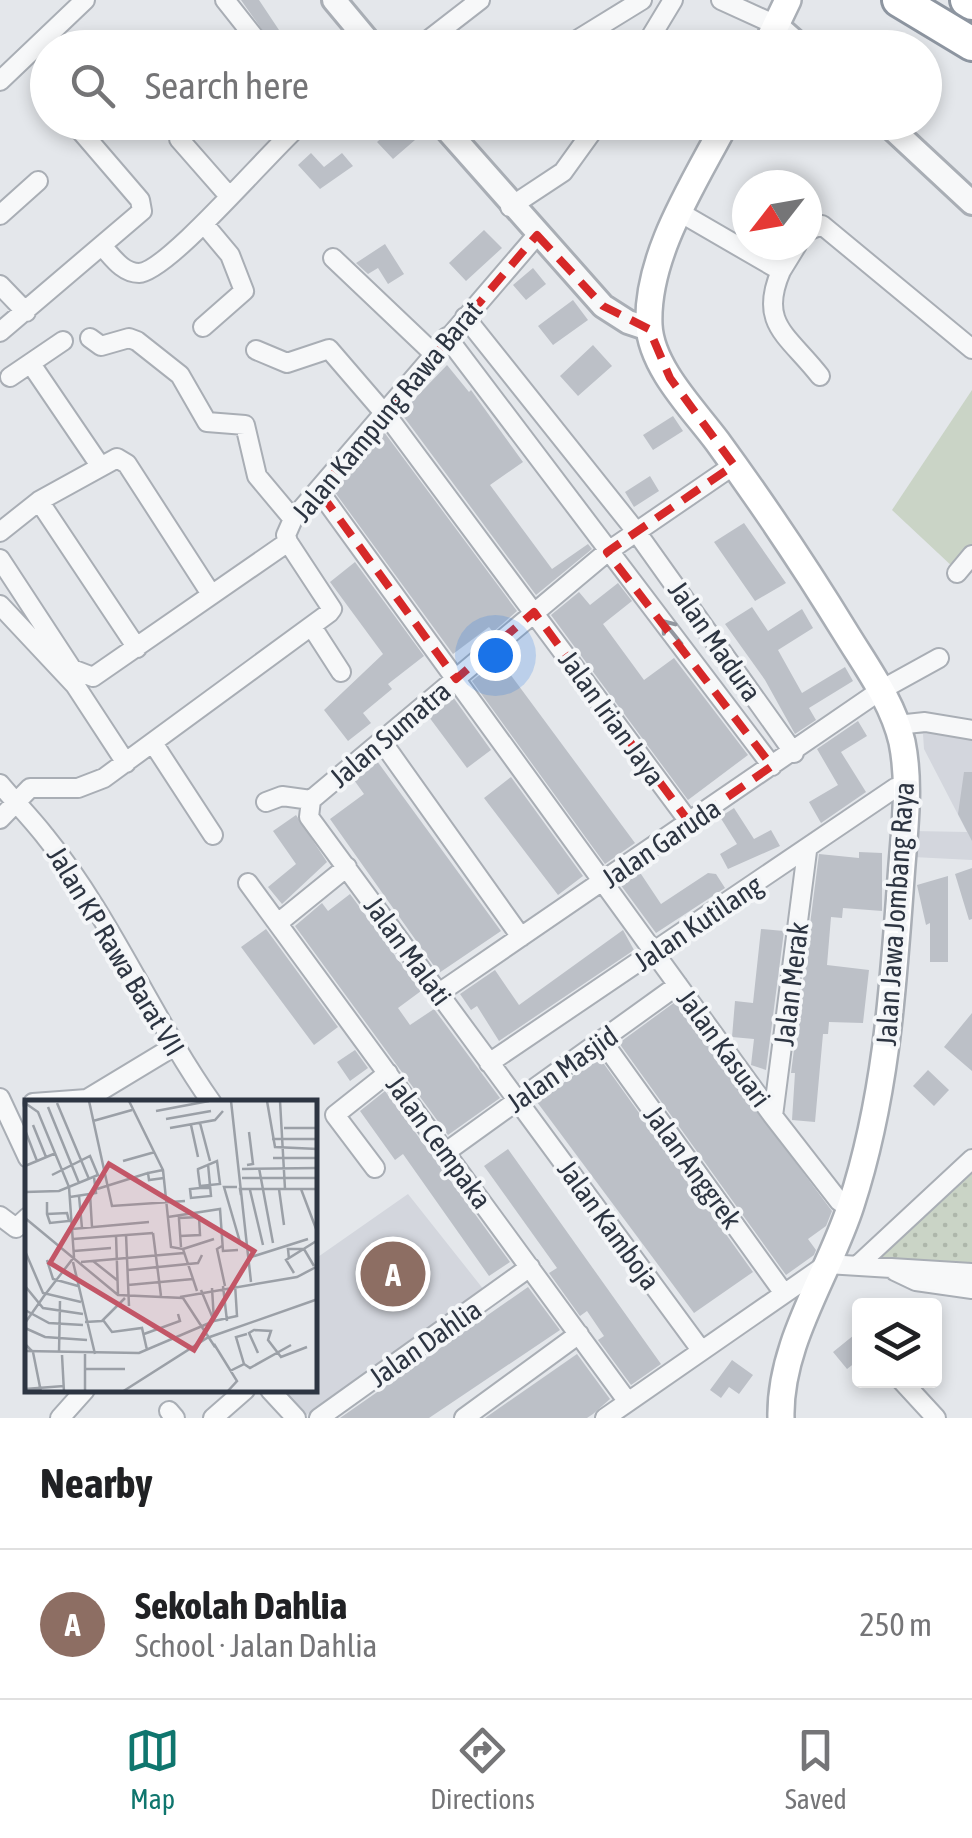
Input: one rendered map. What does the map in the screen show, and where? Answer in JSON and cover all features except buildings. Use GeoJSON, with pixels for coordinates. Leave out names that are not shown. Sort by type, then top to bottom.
{"type":"FeatureCollection","features":[{"type":"Feature","properties":{"kind":"highway"},"geometry":{"type":"LineString","coordinates":[[899,0],[972,44]]}},
{"type":"Feature","properties":{"kind":"main road","name":"Jalan Jawa Jombang Raya"},"geometry":{"type":"LineString","coordinates":[[717,140],[681,213],[652,286],[649,330],[670,378],[800,558],[881,690],[897,725],[907,786],[886,1061],[876,1121],[850,1208],[793,1350],[780,1393],[781,1418]]}},
{"type":"Feature","properties":{"kind":"street"},"geometry":{"type":"LineString","coordinates":[[224,0],[248,30]]}},
{"type":"Feature","properties":{"kind":"street"},"geometry":{"type":"LineString","coordinates":[[334,0],[359,30]]}},
{"type":"Feature","properties":{"kind":"street"},"geometry":{"type":"LineString","coordinates":[[441,30],[480,0]]}},
{"type":"Feature","properties":{"kind":"street"},"geometry":{"type":"LineString","coordinates":[[593,30],[642,0]]}},
{"type":"Feature","properties":{"kind":"street"},"geometry":{"type":"LineString","coordinates":[[655,30],[673,0]]}},
{"type":"Feature","properties":{"kind":"street"},"geometry":{"type":"LineString","coordinates":[[722,0],[781,15]]}},
{"type":"Feature","properties":{"kind":"street"},"geometry":{"type":"LineString","coordinates":[[49,30],[75,3]]}},
{"type":"Feature","properties":{"kind":"street"},"geometry":{"type":"LineString","coordinates":[[0,81],[30,50]]}},
{"type":"Feature","properties":{"kind":"street"},"geometry":{"type":"LineString","coordinates":[[0,332],[139,216],[142,206],[88,140]]}},
{"type":"Feature","properties":{"kind":"street"},"geometry":{"type":"LineString","coordinates":[[180,140],[229,196]]}},
{"type":"Feature","properties":{"kind":"street"},"geometry":{"type":"LineString","coordinates":[[103,247],[124,268],[135,274],[148,272],[204,224],[288,140]]}},
{"type":"Feature","properties":{"kind":"street"},"geometry":{"type":"LineString","coordinates":[[462,140],[510,206],[603,306],[649,330]]}},
{"type":"Feature","properties":{"kind":"street"},"geometry":{"type":"LineString","coordinates":[[510,206],[563,172],[586,140]]}},
{"type":"Feature","properties":{"kind":"street"},"geometry":{"type":"LineString","coordinates":[[904,140],[972,203]]}},
{"type":"Feature","properties":{"kind":"street"},"geometry":{"type":"LineString","coordinates":[[0,215],[38,180]]}},
{"type":"Feature","properties":{"kind":"street"},"geometry":{"type":"LineString","coordinates":[[681,213],[781,271]]}},
{"type":"Feature","properties":{"kind":"street"},"geometry":{"type":"LineString","coordinates":[[203,326],[244,291],[230,255],[204,224]]}},
{"type":"Feature","properties":{"kind":"street"},"geometry":{"type":"LineString","coordinates":[[822,225],[972,348]]}},
{"type":"Feature","properties":{"kind":"street","name":"Jalan Kampung Rawa Barat"},"geometry":{"type":"LineString","coordinates":[[312,627],[332,609],[288,542],[286,535],[294,519],[382,411],[536,235]]}},
{"type":"Feature","properties":{"kind":"street"},"geometry":{"type":"LineString","coordinates":[[333,258],[434,352]]}},
{"type":"Feature","properties":{"kind":"street"},"geometry":{"type":"LineString","coordinates":[[788,260],[770,297],[770,314],[820,376]]}},
{"type":"Feature","properties":{"kind":"street"},"geometry":{"type":"LineString","coordinates":[[0,285],[26,312]]}},
{"type":"Feature","properties":{"kind":"street"},"geometry":{"type":"LineString","coordinates":[[464,317],[635,530]]}},
{"type":"Feature","properties":{"kind":"street"},"geometry":{"type":"LineString","coordinates":[[448,337],[607,552]]}},
{"type":"Feature","properties":{"kind":"street"},"geometry":{"type":"LineString","coordinates":[[90,338],[101,346],[129,338],[138,341],[180,376],[206,422],[245,425],[257,476],[294,519]]}},
{"type":"Feature","properties":{"kind":"street"},"geometry":{"type":"LineString","coordinates":[[10,377],[63,341]]}},
{"type":"Feature","properties":{"kind":"street","name":"Jalan Irian Jaya"},"geometry":{"type":"LineString","coordinates":[[256,350],[287,362],[329,349],[382,411],[690,824]]}},
{"type":"Feature","properties":{"kind":"street"},"geometry":{"type":"LineString","coordinates":[[31,364],[99,464]]}},
{"type":"Feature","properties":{"kind":"street"},"geometry":{"type":"LineString","coordinates":[[0,532],[38,500],[99,464],[117,458],[127,464],[211,594]]}},
{"type":"Feature","properties":{"kind":"street","name":"Jalan Sumatra"},"geometry":{"type":"LineString","coordinates":[[312,800],[607,552],[734,465]]}},
{"type":"Feature","properties":{"kind":"street","name":"Jalan Kasuari"},"geometry":{"type":"LineString","coordinates":[[319,491],[773,1116],[839,1201],[850,1208]]}},
{"type":"Feature","properties":{"kind":"street"},"geometry":{"type":"LineString","coordinates":[[38,500],[137,648]]}},
{"type":"Feature","properties":{"kind":"street","name":"Jalan Madura"},"geometry":{"type":"LineString","coordinates":[[635,530],[794,753]]}},
{"type":"Feature","properties":{"kind":"street"},"geometry":{"type":"LineString","coordinates":[[0,558],[78,674],[99,676],[288,542]]}},
{"type":"Feature","properties":{"kind":"street","name":"Jalan Madura"},"geometry":{"type":"LineString","coordinates":[[607,552],[772,766]]}},
{"type":"Feature","properties":{"kind":"street"},"geometry":{"type":"LineString","coordinates":[[957,573],[972,554]]}},
{"type":"Feature","properties":{"kind":"street"},"geometry":{"type":"LineString","coordinates":[[3,606],[75,684],[126,763]]}},
{"type":"Feature","properties":{"kind":"street"},"geometry":{"type":"LineString","coordinates":[[0,819],[30,788],[93,784],[312,627],[341,672]]}},
{"type":"Feature","properties":{"kind":"street","name":"Jalan Garuda"},"geometry":{"type":"LineString","coordinates":[[439,993],[881,690],[938,658]]}},
{"type":"Feature","properties":{"kind":"street"},"geometry":{"type":"LineString","coordinates":[[897,725],[925,722],[972,730]]}},
{"type":"Feature","properties":{"kind":"street"},"geometry":{"type":"LineString","coordinates":[[153,743],[213,835]]}},
{"type":"Feature","properties":{"kind":"street"},"geometry":{"type":"LineString","coordinates":[[382,743],[521,937]]}},
{"type":"Feature","properties":{"kind":"street","name":"Jalan KP Rawa Barat VII"},"geometry":{"type":"LineString","coordinates":[[0,784],[46,837],[103,922],[173,1047],[210,1100]]}},
{"type":"Feature","properties":{"kind":"street","name":"Jalan Kutilang"},"geometry":{"type":"LineString","coordinates":[[489,1062],[895,788],[907,786]]}},
{"type":"Feature","properties":{"kind":"street"},"geometry":{"type":"LineString","coordinates":[[266,802],[282,796],[312,800]]}},
{"type":"Feature","properties":{"kind":"street","name":"Jalan Malati"},"geometry":{"type":"LineString","coordinates":[[312,800],[309,817],[517,1101]]}},
{"type":"Feature","properties":{"kind":"street","name":"Jalan Merak"},"geometry":{"type":"LineString","coordinates":[[773,1116],[807,851]]}},
{"type":"Feature","properties":{"kind":"street"},"geometry":{"type":"LineString","coordinates":[[278,924],[347,868]]}},
{"type":"Feature","properties":{"kind":"street","name":"Jalan Cempaka"},"geometry":{"type":"LineString","coordinates":[[248,884],[628,1402]]}},
{"type":"Feature","properties":{"kind":"street","name":"Jalan Masjid"},"geometry":{"type":"LineString","coordinates":[[446,1152],[678,985]]}},
{"type":"Feature","properties":{"kind":"street","name":"Jalan Anggrek"},"geometry":{"type":"LineString","coordinates":[[603,1042],[783,1292]]}},
{"type":"Feature","properties":{"kind":"street"},"geometry":{"type":"LineString","coordinates":[[76,1100],[87,1099],[173,1047]]}},
{"type":"Feature","properties":{"kind":"street"},"geometry":{"type":"LineString","coordinates":[[375,1168],[338,1124],[335,1112],[388,1074]]}},
{"type":"Feature","properties":{"kind":"street"},"geometry":{"type":"LineString","coordinates":[[0,1098],[25,1152]]}},
{"type":"Feature","properties":{"kind":"street","name":"Jalan Kamboja"},"geometry":{"type":"LineString","coordinates":[[517,1101],[701,1350]]}},
{"type":"Feature","properties":{"kind":"street"},"geometry":{"type":"LineString","coordinates":[[8,1116],[25,1107]]}},
{"type":"Feature","properties":{"kind":"street"},"geometry":{"type":"LineString","coordinates":[[859,1264],[972,1159]]}},
{"type":"Feature","properties":{"kind":"street"},"geometry":{"type":"LineString","coordinates":[[0,1216],[16,1228],[25,1219]]}},
{"type":"Feature","properties":{"kind":"street"},"geometry":{"type":"LineString","coordinates":[[605,1418],[827,1264],[972,1273]]}},
{"type":"Feature","properties":{"kind":"street","name":"Jalan Dahlia"},"geometry":{"type":"LineString","coordinates":[[319,1418],[530,1268]]}},
{"type":"Feature","properties":{"kind":"street"},"geometry":{"type":"LineString","coordinates":[[892,1270],[916,1281],[972,1288]]}},
{"type":"Feature","properties":{"kind":"street"},"geometry":{"type":"LineString","coordinates":[[464,1418],[580,1334]]}},
{"type":"Feature","properties":{"kind":"street"},"geometry":{"type":"LineString","coordinates":[[908,1388],[936,1418]]}},
{"type":"Feature","properties":{"kind":"street"},"geometry":{"type":"LineString","coordinates":[[60,1418],[82,1393]]}},
{"type":"Feature","properties":{"kind":"street"},"geometry":{"type":"LineString","coordinates":[[213,1418],[238,1393]]}},
{"type":"Feature","properties":{"kind":"street"},"geometry":{"type":"LineString","coordinates":[[273,1393],[296,1418]]}},
{"type":"Feature","properties":{"kind":"highlighted area"},"geometry":{"type":"Polygon","coordinates":[[[537,235],[603,306],[649,329],[670,378],[734,465],[607,552],[772,766],[690,823],[534,612],[456,679],[319,491],[537,235]]]}},
{"type":"Feature","properties":{"kind":"shaded area"},"geometry":{"type":"Polygon","coordinates":[[[915,729],[972,735],[972,860],[913,857],[913,831],[967,832],[924,749],[923,734],[916,734],[915,729]]]}},
{"type":"Feature","properties":{"kind":"shaded area"},"geometry":{"type":"Polygon","coordinates":[[[408,1194],[484,1290],[302,1418],[277,1393],[318,1393],[318,1257],[408,1194]]]}},
{"type":"Feature","properties":{"kind":"green space"},"geometry":{"type":"Polygon","coordinates":[[[972,390],[972,546],[954,568],[892,510],[972,390]]]}},
{"type":"Feature","properties":{"kind":"green space"},"geometry":{"type":"Polygon","coordinates":[[[972,1159],[972,1273],[859,1264],[972,1159]]]}},
{"type":"Feature","properties":{"kind":"place","name":"Sekolah Dahlia"},"geometry":{"type":"Point","coordinates":[393,1274]}}]}
